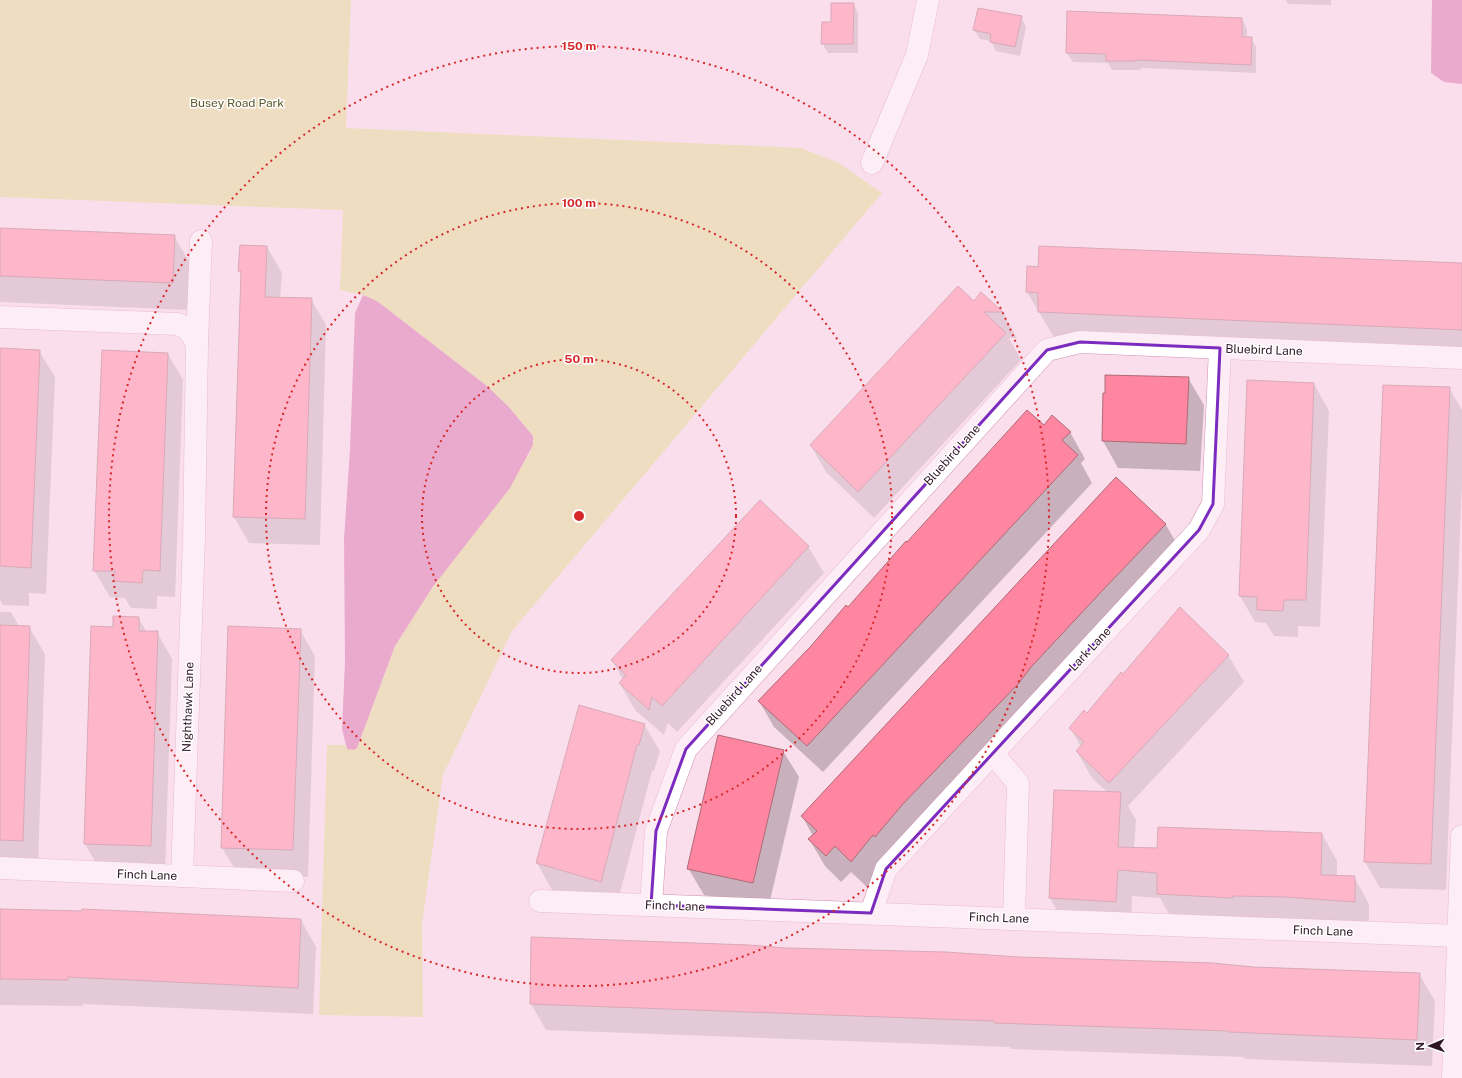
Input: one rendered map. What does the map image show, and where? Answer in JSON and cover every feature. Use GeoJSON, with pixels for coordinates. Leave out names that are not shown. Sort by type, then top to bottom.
{"type":"FeatureCollection","features":[{"type":"Feature","properties":{"kind":"street"},"geometry":{"type":"LineString","coordinates":[[872,163],[917,55],[928,0]]}},
{"type":"Feature","properties":{"kind":"street","name":"Nighthawk Lane"},"geometry":{"type":"LineString","coordinates":[[182,876],[194,539],[197,344],[201,241]]}},
{"type":"Feature","properties":{"kind":"street"},"geometry":{"type":"LineString","coordinates":[[0,317],[178,324],[189,330],[197,344]]}},
{"type":"Feature","properties":{"kind":"street","name":"Bluebird Lane"},"geometry":{"type":"LineString","coordinates":[[651,905],[656,831],[686,749],[1047,350],[1080,342],[1462,358]]}},
{"type":"Feature","properties":{"kind":"street","name":"Lark Lane"},"geometry":{"type":"LineString","coordinates":[[872,913],[886,869],[1199,530],[1213,504],[1220,348]]}},
{"type":"Feature","properties":{"kind":"street"},"geometry":{"type":"LineString","coordinates":[[993,754],[1018,783],[1014,919]]}},
{"type":"Feature","properties":{"kind":"street"},"geometry":{"type":"LineString","coordinates":[[1456,1068],[1458,936],[1462,836]]}},
{"type":"Feature","properties":{"kind":"street","name":"Finch Lane"},"geometry":{"type":"LineString","coordinates":[[0,868],[293,881]]}},
{"type":"Feature","properties":{"kind":"street","name":"Finch Lane"},"geometry":{"type":"LineString","coordinates":[[540,901],[1458,936]]}},
{"type":"Feature","properties":{"kind":"highlighted area"},"geometry":{"type":"Polygon","coordinates":[[[1080,342],[1220,348],[1213,504],[1199,530],[886,869],[871,913],[651,905],[656,831],[686,749],[1047,350],[1080,342]]]}},
{"type":"Feature","properties":{"kind":"green space","name":"Busey Road Park"},"geometry":{"type":"Polygon","coordinates":[[[0,0],[351,0],[346,128],[801,148],[839,163],[882,193],[512,631],[443,775],[422,924],[423,1017],[319,1015],[327,745],[345,745],[347,749],[357,748],[395,646],[432,588],[530,453],[533,436],[508,406],[487,386],[377,301],[363,295],[340,290],[343,210],[0,197],[0,0]]]}},
{"type":"Feature","properties":{"kind":"shaded area"},"geometry":{"type":"Polygon","coordinates":[[[1432,0],[1462,0],[1462,84],[1444,82],[1431,73],[1432,0]]]}},
{"type":"Feature","properties":{"kind":"shaded area"},"geometry":{"type":"Polygon","coordinates":[[[363,295],[377,301],[487,386],[508,406],[533,436],[533,445],[510,488],[432,588],[395,646],[357,748],[353,750],[347,749],[342,729],[345,661],[344,539],[350,449],[355,313],[363,295]]]}},
{"type":"Feature","properties":{"kind":"building"},"geometry":{"type":"Polygon","coordinates":[[[831,3],[854,3],[853,44],[821,44],[822,22],[831,22],[831,3]]]}},
{"type":"Feature","properties":{"kind":"building"},"geometry":{"type":"Polygon","coordinates":[[[978,8],[1022,16],[1015,47],[990,42],[991,34],[973,30],[978,8]]]}},
{"type":"Feature","properties":{"kind":"building"},"geometry":{"type":"Polygon","coordinates":[[[1067,11],[1242,18],[1242,37],[1252,37],[1251,65],[1136,60],[1106,61],[1106,54],[1066,53],[1067,11]]]}},
{"type":"Feature","properties":{"kind":"building"},"geometry":{"type":"Polygon","coordinates":[[[0,228],[175,235],[173,283],[0,276],[0,228]]]}},
{"type":"Feature","properties":{"kind":"building"},"geometry":{"type":"Polygon","coordinates":[[[240,245],[267,246],[265,297],[312,298],[305,519],[233,517],[241,271],[238,271],[240,245]]]}},
{"type":"Feature","properties":{"kind":"building"},"geometry":{"type":"Polygon","coordinates":[[[1039,246],[1462,263],[1462,330],[1038,312],[1038,293],[1026,292],[1027,266],[1038,267],[1039,246]]]}},
{"type":"Feature","properties":{"kind":"building"},"geometry":{"type":"Polygon","coordinates":[[[958,286],[974,301],[981,292],[1003,312],[984,312],[1006,333],[858,492],[810,445],[958,286]]]}},
{"type":"Feature","properties":{"kind":"building"},"geometry":{"type":"Polygon","coordinates":[[[0,348],[40,350],[31,568],[0,566],[0,348]]]}},
{"type":"Feature","properties":{"kind":"building"},"geometry":{"type":"Polygon","coordinates":[[[102,350],[168,353],[160,571],[143,570],[142,583],[114,581],[115,571],[93,571],[102,350]]]}},
{"type":"Feature","properties":{"kind":"building"},"geometry":{"type":"Polygon","coordinates":[[[1105,375],[1189,377],[1186,444],[1102,441],[1105,375]]]}},
{"type":"Feature","properties":{"kind":"building"},"geometry":{"type":"Polygon","coordinates":[[[1247,380],[1314,383],[1306,600],[1284,600],[1283,611],[1257,610],[1257,597],[1239,596],[1247,380]]]}},
{"type":"Feature","properties":{"kind":"building"},"geometry":{"type":"Polygon","coordinates":[[[1383,385],[1450,387],[1431,864],[1364,862],[1383,385]]]}},
{"type":"Feature","properties":{"kind":"building"},"geometry":{"type":"Polygon","coordinates":[[[1027,410],[1044,425],[1052,415],[1071,432],[1062,440],[1078,455],[807,746],[758,701],[811,646],[846,605],[848,607],[906,541],[907,542],[1027,410]]]}},
{"type":"Feature","properties":{"kind":"building"},"geometry":{"type":"Polygon","coordinates":[[[1116,477],[1166,524],[1032,666],[1018,684],[902,805],[875,837],[873,835],[851,862],[835,846],[826,856],[808,839],[817,831],[801,816],[1116,477]]]}},
{"type":"Feature","properties":{"kind":"building"},"geometry":{"type":"Polygon","coordinates":[[[760,500],[809,546],[662,706],[652,697],[649,710],[619,683],[626,675],[611,660],[760,500]]]}},
{"type":"Feature","properties":{"kind":"building"},"geometry":{"type":"Polygon","coordinates":[[[1180,607],[1229,655],[1109,783],[1076,751],[1084,742],[1069,728],[1084,710],[1087,713],[1121,672],[1123,674],[1180,607]]]}},
{"type":"Feature","properties":{"kind":"building"},"geometry":{"type":"Polygon","coordinates":[[[113,616],[139,617],[139,631],[158,631],[151,846],[84,844],[91,626],[113,627],[113,616]]]}},
{"type":"Feature","properties":{"kind":"building"},"geometry":{"type":"Polygon","coordinates":[[[0,625],[30,626],[23,841],[0,840],[0,625]]]}},
{"type":"Feature","properties":{"kind":"building"},"geometry":{"type":"Polygon","coordinates":[[[228,626],[301,629],[293,850],[221,848],[228,626]]]}},
{"type":"Feature","properties":{"kind":"building"},"geometry":{"type":"Polygon","coordinates":[[[579,705],[645,724],[639,745],[637,745],[601,882],[536,863],[579,705]]]}},
{"type":"Feature","properties":{"kind":"building"},"geometry":{"type":"Polygon","coordinates":[[[718,735],[784,750],[753,883],[687,869],[718,735]]]}},
{"type":"Feature","properties":{"kind":"building"},"geometry":{"type":"Polygon","coordinates":[[[1054,790],[1121,792],[1118,847],[1157,848],[1158,827],[1322,833],[1321,875],[1355,876],[1355,902],[1286,897],[1233,896],[1233,898],[1157,894],[1157,873],[1118,870],[1116,902],[1049,898],[1054,790]]]}},
{"type":"Feature","properties":{"kind":"building"},"geometry":{"type":"Polygon","coordinates":[[[0,909],[82,911],[82,909],[301,919],[298,988],[68,977],[68,980],[0,979],[0,909]]]}},
{"type":"Feature","properties":{"kind":"building"},"geometry":{"type":"Polygon","coordinates":[[[531,937],[749,945],[786,948],[946,952],[1019,957],[1213,963],[1253,967],[1420,973],[1417,1040],[1229,1031],[994,1023],[994,1021],[530,1004],[531,937]]]}}]}
